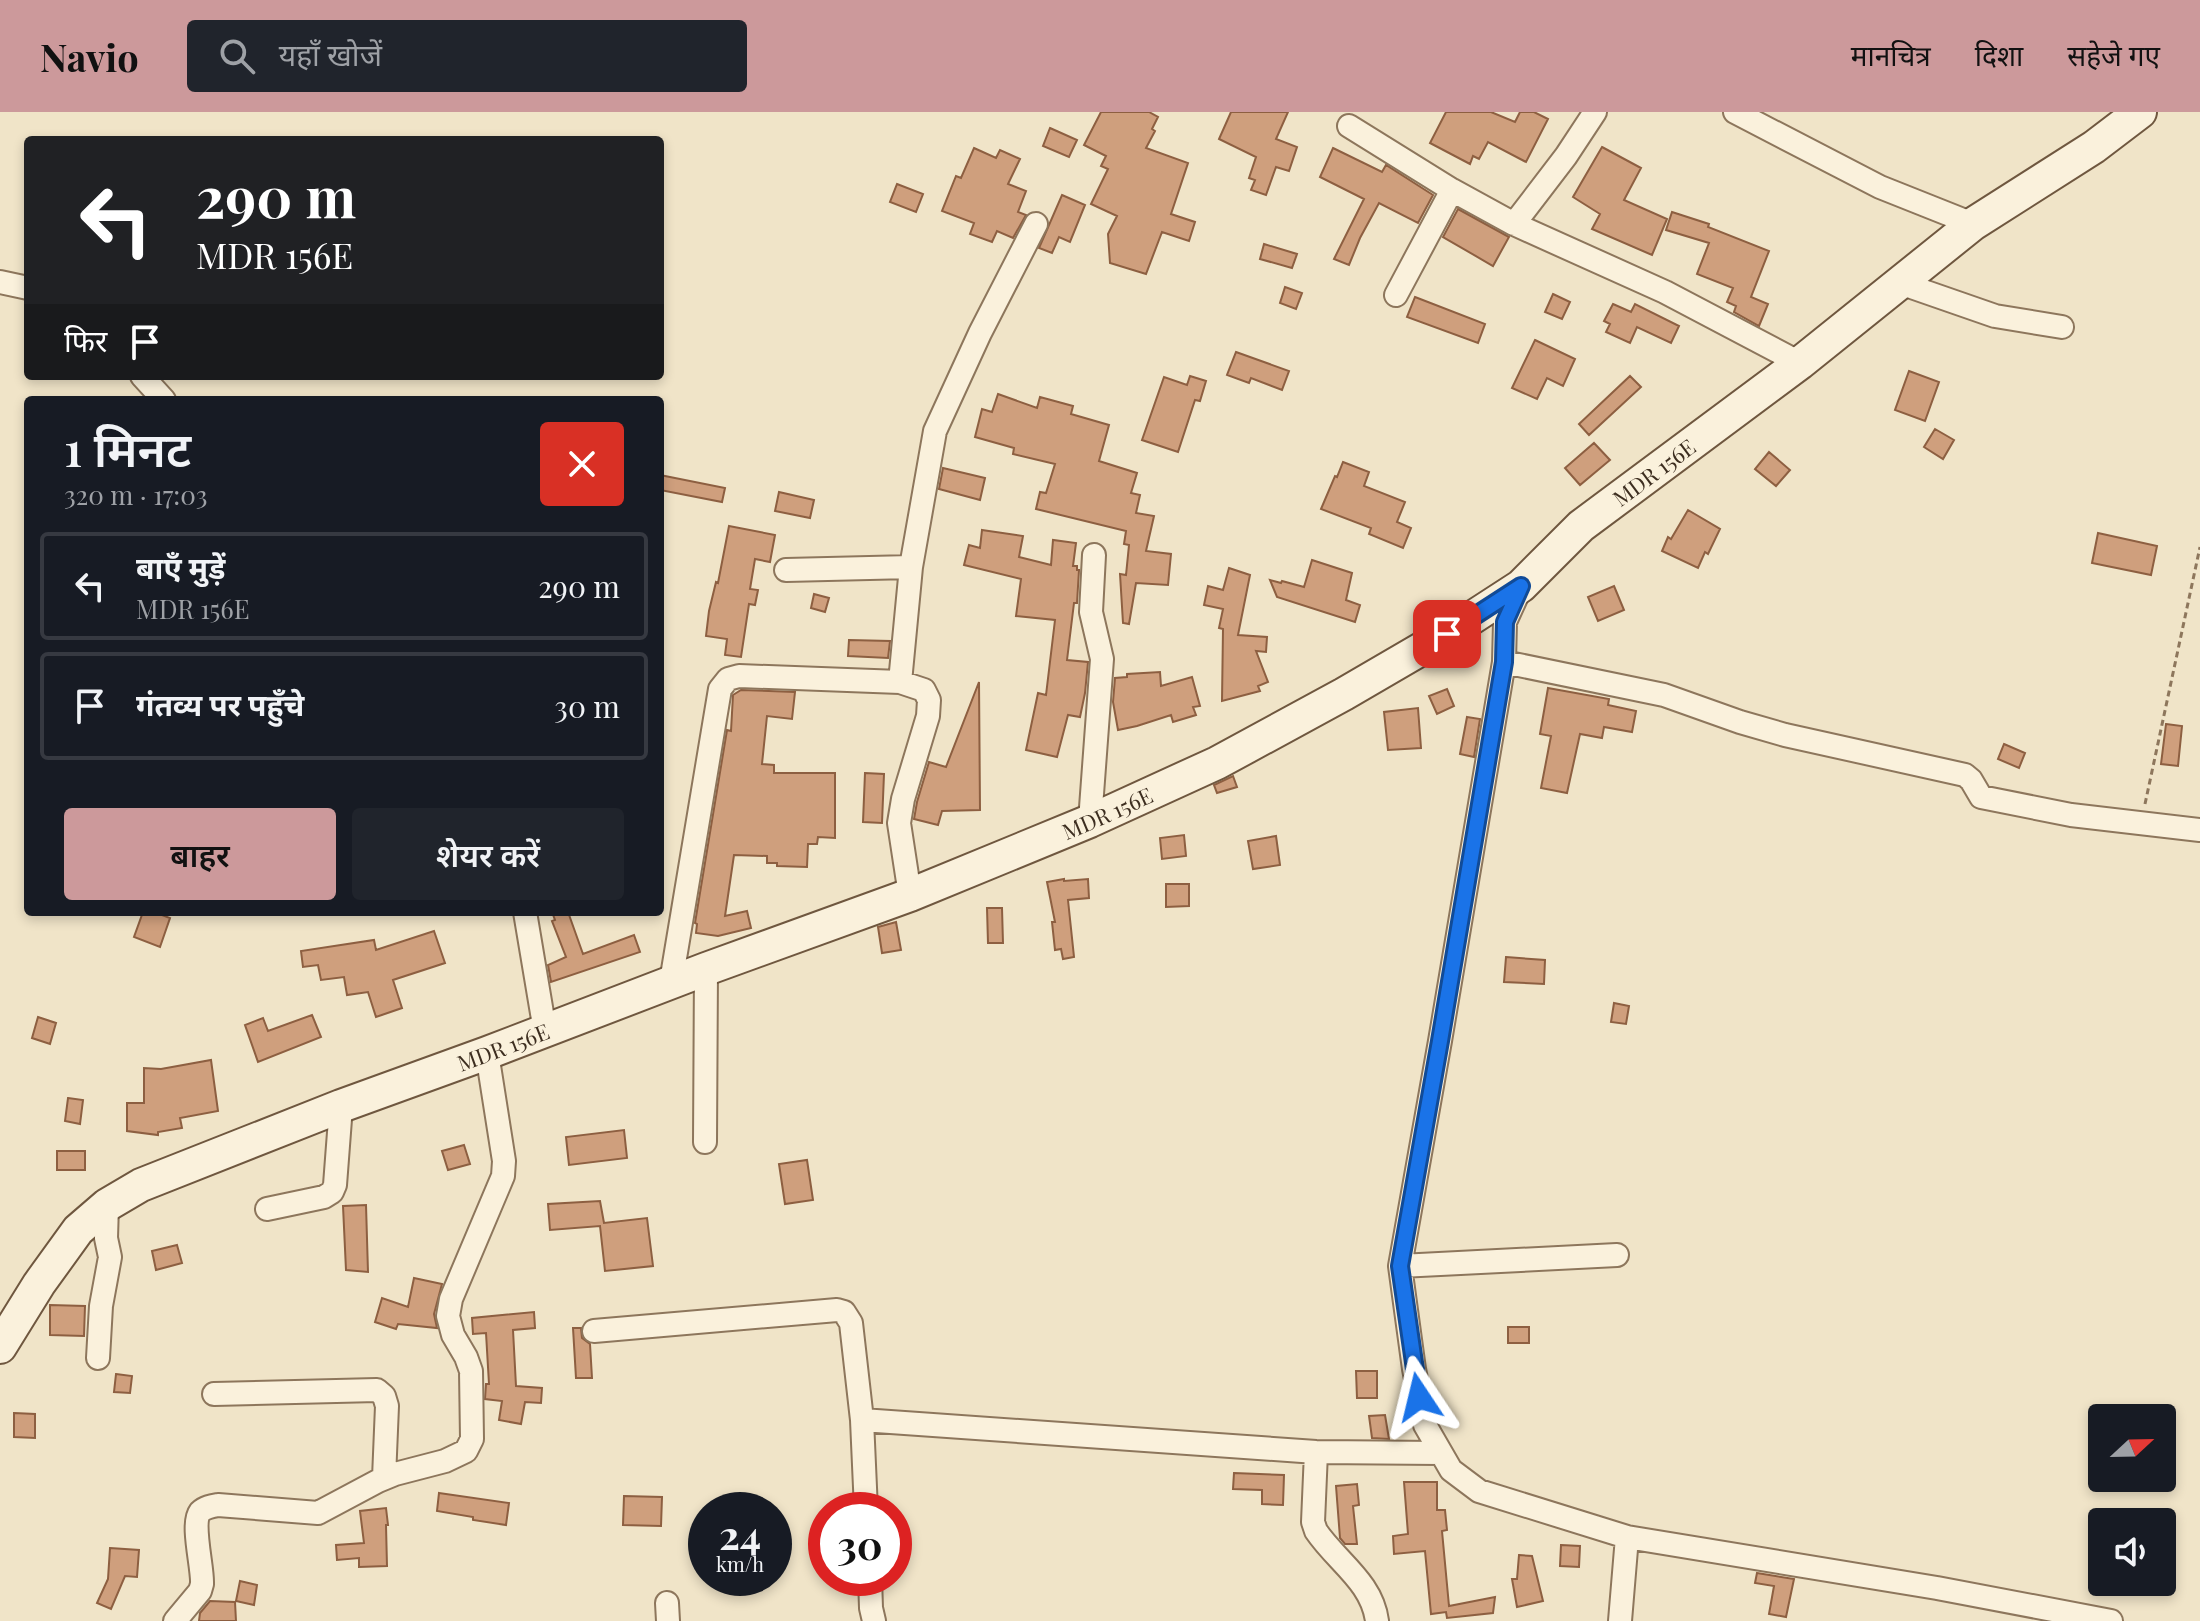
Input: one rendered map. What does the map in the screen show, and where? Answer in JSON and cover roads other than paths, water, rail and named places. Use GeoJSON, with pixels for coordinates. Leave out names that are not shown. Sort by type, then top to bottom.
{"type":"FeatureCollection","features":[{"type":"Feature","properties":{"kind":"main road","name":"MDR 156E"},"geometry":{"type":"LineString","coordinates":[[0,1347],[39,1284],[78,1230],[107,1205],[141,1185],[341,1106],[910,895],[1090,821],[1217,763],[1344,694],[1447,634],[1521,586],[1581,526],[1800,363],[1973,224],[2094,147],[2140,112]]}},
{"type":"Feature","properties":{"kind":"street"},"geometry":{"type":"LineString","coordinates":[[1514,224],[1595,112]]}},
{"type":"Feature","properties":{"kind":"street"},"geometry":{"type":"LineString","coordinates":[[1735,112],[1880,187],[1973,224]]}},
{"type":"Feature","properties":{"kind":"street"},"geometry":{"type":"LineString","coordinates":[[1349,126],[1452,190],[1514,224],[1665,292],[1800,363]]}},
{"type":"Feature","properties":{"kind":"street"},"geometry":{"type":"LineString","coordinates":[[1396,295],[1452,190]]}},
{"type":"Feature","properties":{"kind":"street"},"geometry":{"type":"LineString","coordinates":[[900,682],[911,567],[935,431],[980,333],[1036,224]]}},
{"type":"Feature","properties":{"kind":"street"},"geometry":{"type":"LineString","coordinates":[[0,282],[24,287]]}},
{"type":"Feature","properties":{"kind":"street"},"geometry":{"type":"LineString","coordinates":[[1900,283],[1995,316],[2062,327]]}},
{"type":"Feature","properties":{"kind":"street"},"geometry":{"type":"LineString","coordinates":[[146,380],[160,396]]}},
{"type":"Feature","properties":{"kind":"street"},"geometry":{"type":"LineString","coordinates":[[1090,821],[1102,659],[1091,612],[1094,555]]}},
{"type":"Feature","properties":{"kind":"street"},"geometry":{"type":"LineString","coordinates":[[786,570],[911,567]]}},
{"type":"Feature","properties":{"kind":"street"},"geometry":{"type":"LineString","coordinates":[[1521,586],[1505,622],[1504,662],[1400,1266],[1425,1425],[1451,1470],[1479,1491],[1627,1537],[1937,1588],[2111,1621]]}},
{"type":"Feature","properties":{"kind":"street"},"geometry":{"type":"LineString","coordinates":[[1504,662],[1664,695],[1785,735],[1965,775],[1981,797],[2071,815],[2200,830]]}},
{"type":"Feature","properties":{"kind":"street"},"geometry":{"type":"LineString","coordinates":[[671,982],[720,689],[728,679],[739,676],[900,682],[924,690],[929,700],[928,716],[903,799],[899,823],[910,895]]}},
{"type":"Feature","properties":{"kind":"street"},"geometry":{"type":"LineString","coordinates":[[526,916],[545,1031]]}},
{"type":"Feature","properties":{"kind":"street"},"geometry":{"type":"LineString","coordinates":[[705,1142],[706,969]]}},
{"type":"Feature","properties":{"kind":"street"},"geometry":{"type":"LineString","coordinates":[[175,1621],[200,1591],[202,1584],[196,1523],[200,1512],[209,1506],[318,1513],[384,1478],[466,1451],[472,1439],[471,1371],[453,1335],[448,1316],[451,1299],[503,1176],[504,1161],[487,1053]]}},
{"type":"Feature","properties":{"kind":"street"},"geometry":{"type":"LineString","coordinates":[[267,1209],[324,1197],[332,1192],[341,1106]]}},
{"type":"Feature","properties":{"kind":"street"},"geometry":{"type":"LineString","coordinates":[[98,1358],[101,1306],[110,1257],[106,1238],[107,1205]]}},
{"type":"Feature","properties":{"kind":"street"},"geometry":{"type":"LineString","coordinates":[[1400,1266],[1617,1255]]}},
{"type":"Feature","properties":{"kind":"street"},"geometry":{"type":"LineString","coordinates":[[594,1331],[837,1310],[844,1312],[851,1323],[862,1420],[865,1492]]}},
{"type":"Feature","properties":{"kind":"street"},"geometry":{"type":"LineString","coordinates":[[214,1394],[377,1390],[384,1396],[387,1406],[384,1478]]}},
{"type":"Feature","properties":{"kind":"street"},"geometry":{"type":"LineString","coordinates":[[862,1420],[1316,1452],[1441,1453]]}},
{"type":"Feature","properties":{"kind":"street"},"geometry":{"type":"LineString","coordinates":[[1316,1452],[1313,1522],[1316,1531],[1369,1594],[1377,1621]]}},
{"type":"Feature","properties":{"kind":"street"},"geometry":{"type":"LineString","coordinates":[[1620,1621],[1627,1537]]}},
{"type":"Feature","properties":{"kind":"street"},"geometry":{"type":"LineString","coordinates":[[871,1596],[874,1621]]}}]}
